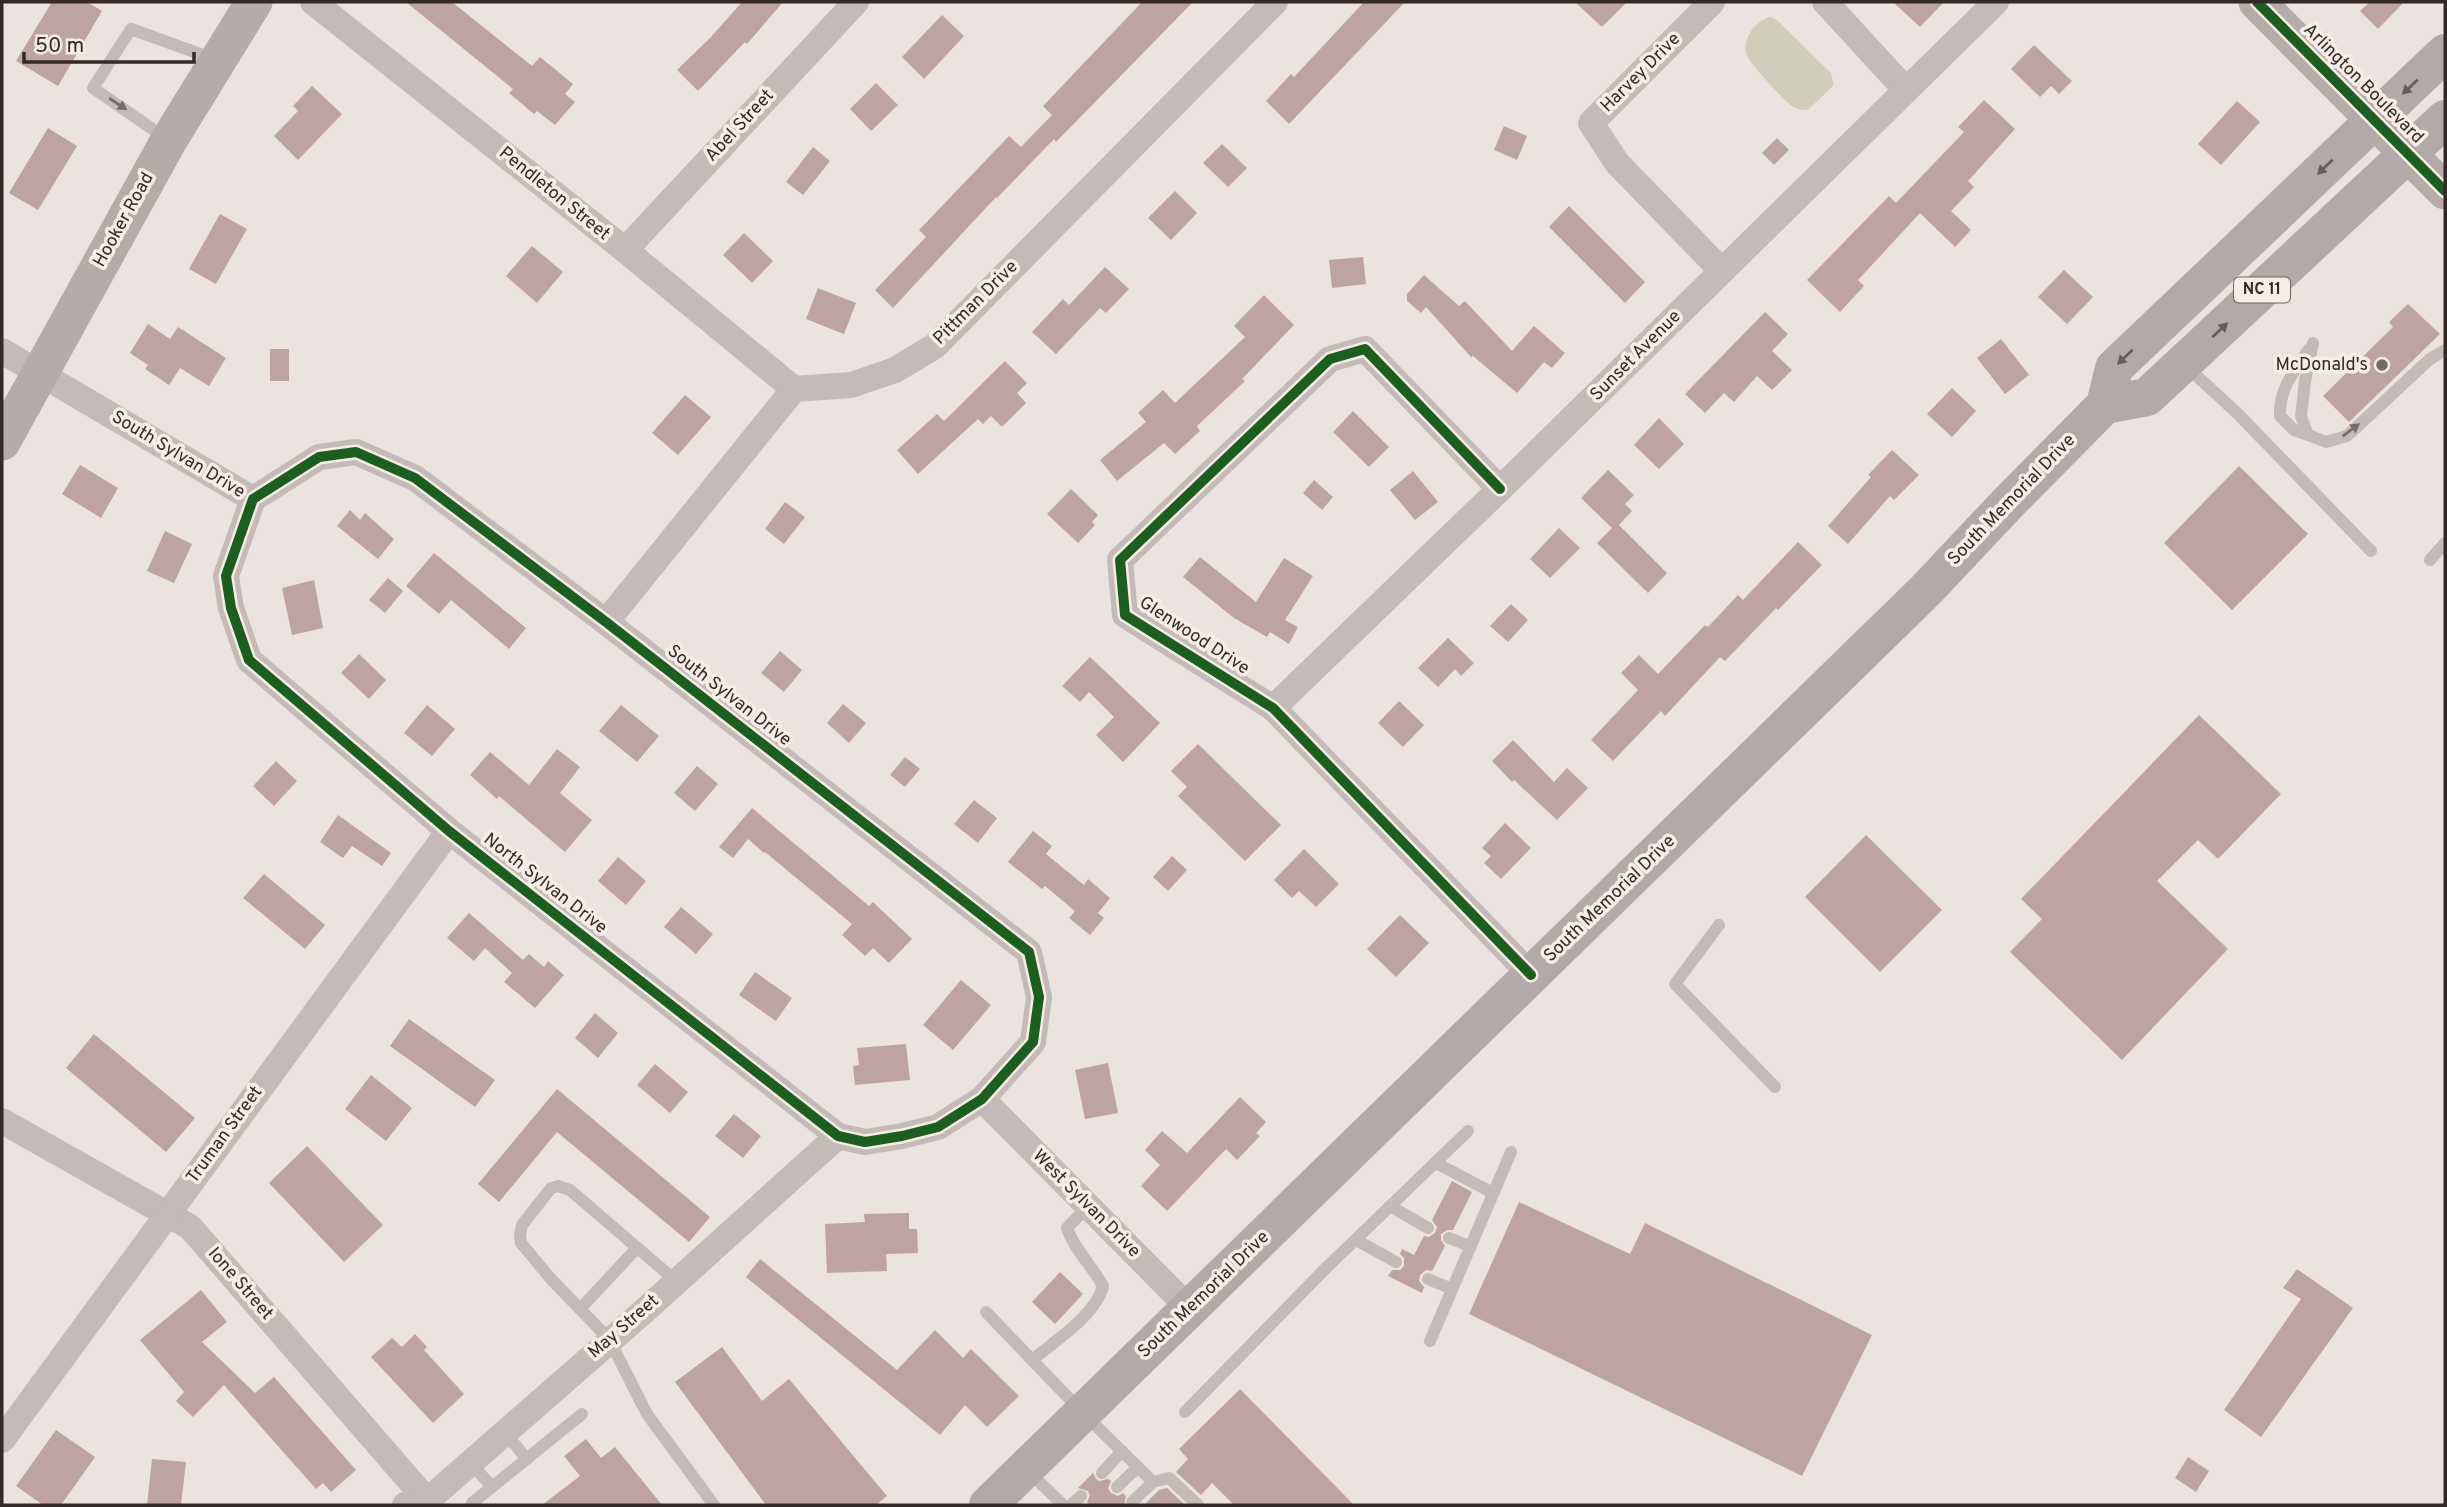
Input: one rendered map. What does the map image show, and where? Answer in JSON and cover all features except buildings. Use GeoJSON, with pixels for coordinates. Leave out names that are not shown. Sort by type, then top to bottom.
{"type":"FeatureCollection","features":[{"type":"Feature","properties":{"kind":"main road","name":"Hooker Road"},"geometry":{"type":"LineString","coordinates":[[2,442],[169,140],[254,2]]}},
{"type":"Feature","properties":{"kind":"main road","name":"Arlington Boulevard"},"geometry":{"type":"LineString","coordinates":[[2257,2],[2445,191]]}},
{"type":"Feature","properties":{"kind":"main road","name":"NC 11"},"geometry":{"type":"LineString","coordinates":[[2445,53],[2114,368],[2105,404],[2147,397],[2445,118]]}},
{"type":"Feature","properties":{"kind":"main road","name":"South Memorial Drive"},"geometry":{"type":"LineString","coordinates":[[988,1505],[1926,590],[2105,404]]}},
{"type":"Feature","properties":{"kind":"street","name":"Pendleton Street"},"geometry":{"type":"LineString","coordinates":[[313,2],[794,388]]}},
{"type":"Feature","properties":{"kind":"street","name":"Abel Street"},"geometry":{"type":"LineString","coordinates":[[625,250],[856,2]]}},
{"type":"Feature","properties":{"kind":"street","name":"Pittman Drive"},"geometry":{"type":"LineString","coordinates":[[794,388],[851,385],[895,370],[935,346],[1275,2]]}},
{"type":"Feature","properties":{"kind":"street","name":"Harvey Drive"},"geometry":{"type":"LineString","coordinates":[[1712,2],[1591,123],[1617,163],[1721,271]]}},
{"type":"Feature","properties":{"kind":"street"},"geometry":{"type":"LineString","coordinates":[[1825,2],[1906,90]]}},
{"type":"Feature","properties":{"kind":"street","name":"Sunset Avenue"},"geometry":{"type":"LineString","coordinates":[[1273,708],[1996,2]]}},
{"type":"Feature","properties":{"kind":"street","name":"Glenwood Drive"},"geometry":{"type":"LineString","coordinates":[[1500,489],[1365,349],[1330,359],[1120,560],[1125,615],[1273,708],[1531,975]]}},
{"type":"Feature","properties":{"kind":"street","name":"South Sylvan Drive"},"geometry":{"type":"LineString","coordinates":[[2,351],[253,499],[319,457],[356,452],[415,478],[606,622],[1029,952],[1039,997],[1033,1042],[982,1100]]}},
{"type":"Feature","properties":{"kind":"street"},"geometry":{"type":"LineString","coordinates":[[606,622],[794,388]]}},
{"type":"Feature","properties":{"kind":"street","name":"North Sylvan Drive"},"geometry":{"type":"LineString","coordinates":[[253,499],[226,576],[231,608],[249,660],[449,831],[838,1136]]}},
{"type":"Feature","properties":{"kind":"street","name":"Truman Street"},"geometry":{"type":"LineString","coordinates":[[2,1440],[449,831]]}},
{"type":"Feature","properties":{"kind":"street"},"geometry":{"type":"LineString","coordinates":[[838,1136],[865,1142],[902,1136],[938,1127],[982,1100]]}},
{"type":"Feature","properties":{"kind":"street","name":"West Sylvan Drive"},"geometry":{"type":"LineString","coordinates":[[982,1100],[1190,1309]]}},
{"type":"Feature","properties":{"kind":"street","name":"Ione Street"},"geometry":{"type":"LineString","coordinates":[[2,1121],[191,1227],[421,1503]]}},
{"type":"Feature","properties":{"kind":"street","name":"May Street"},"geometry":{"type":"LineString","coordinates":[[421,1503],[838,1136]]}},
{"type":"Feature","properties":{"kind":"lane"},"geometry":{"type":"LineString","coordinates":[[169,140],[93,88],[131,29],[217,60]]}},
{"type":"Feature","properties":{"kind":"lane"},"geometry":{"type":"LineString","coordinates":[[2308,435],[2301,416],[2313,343],[2287,382],[2280,400],[2280,416],[2294,430],[2326,442],[2347,436],[2430,359],[2445,350]]}},
{"type":"Feature","properties":{"kind":"lane"},"geometry":{"type":"LineString","coordinates":[[2184,363],[2237,413],[2371,551]]}},
{"type":"Feature","properties":{"kind":"lane"},"geometry":{"type":"LineString","coordinates":[[2430,559],[2445,543]]}},
{"type":"Feature","properties":{"kind":"lane"},"geometry":{"type":"LineString","coordinates":[[1719,925],[1675,985],[1775,1087]]}},
{"type":"Feature","properties":{"kind":"lane"},"geometry":{"type":"LineString","coordinates":[[1185,1412],[1468,1131]]}},
{"type":"Feature","properties":{"kind":"lane"},"geometry":{"type":"LineString","coordinates":[[1430,1341],[1511,1152]]}},
{"type":"Feature","properties":{"kind":"lane"},"geometry":{"type":"LineString","coordinates":[[1436,1163],[1493,1193]]}},
{"type":"Feature","properties":{"kind":"lane"},"geometry":{"type":"LineString","coordinates":[[676,1281],[570,1190],[558,1185],[551,1188],[522,1225],[521,1243],[551,1279],[609,1339],[647,1414],[714,1505]]}},
{"type":"Feature","properties":{"kind":"lane"},"geometry":{"type":"LineString","coordinates":[[1032,1360],[1090,1311],[1100,1299],[1103,1286],[1070,1239],[1067,1228],[1088,1206]]}},
{"type":"Feature","properties":{"kind":"lane"},"geometry":{"type":"LineString","coordinates":[[1390,1206],[1428,1228]]}},
{"type":"Feature","properties":{"kind":"lane"},"geometry":{"type":"LineString","coordinates":[[1449,1238],[1470,1246]]}},
{"type":"Feature","properties":{"kind":"lane"},"geometry":{"type":"LineString","coordinates":[[1356,1240],[1396,1262]]}},
{"type":"Feature","properties":{"kind":"lane"},"geometry":{"type":"LineString","coordinates":[[580,1309],[637,1248]]}},
{"type":"Feature","properties":{"kind":"lane"},"geometry":{"type":"LineString","coordinates":[[1428,1279],[1452,1289]]}},
{"type":"Feature","properties":{"kind":"lane"},"geometry":{"type":"LineString","coordinates":[[986,1312],[1153,1482]]}},
{"type":"Feature","properties":{"kind":"lane"},"geometry":{"type":"LineString","coordinates":[[474,1505],[472,1503],[582,1414]]}},
{"type":"Feature","properties":{"kind":"lane"},"geometry":{"type":"LineString","coordinates":[[504,1432],[527,1459]]}},
{"type":"Feature","properties":{"kind":"lane"},"geometry":{"type":"LineString","coordinates":[[1102,1472],[1122,1451]]}},
{"type":"Feature","properties":{"kind":"lane"},"geometry":{"type":"LineString","coordinates":[[470,1462],[492,1487]]}},
{"type":"Feature","properties":{"kind":"lane"},"geometry":{"type":"LineString","coordinates":[[1117,1488],[1138,1467]]}},
{"type":"Feature","properties":{"kind":"lane"},"geometry":{"type":"LineString","coordinates":[[1026,1469],[1063,1505]]}},
{"type":"Feature","properties":{"kind":"lane"},"geometry":{"type":"LineString","coordinates":[[1132,1502],[1153,1482],[1169,1478],[1199,1505]]}},
{"type":"Feature","properties":{"kind":"shaded area"},"geometry":{"type":"Polygon","coordinates":[[[1770,17],[1777,20],[1831,73],[1834,85],[1808,110],[1797,109],[1788,103],[1747,56],[1746,44],[1751,32],[1764,19],[1770,17]]]}},
{"type":"Feature","properties":{"kind":"cycle path"},"geometry":{"type":"LineString","coordinates":[[2257,2],[2445,191]]}},
{"type":"Feature","properties":{"kind":"cycle path"},"geometry":{"type":"LineString","coordinates":[[1500,489],[1365,349],[1330,359],[1120,560],[1125,615],[1273,708],[1531,975]]}},
{"type":"Feature","properties":{"kind":"cycle path"},"geometry":{"type":"LineString","coordinates":[[356,452],[415,478],[606,622],[1029,952],[1039,997],[1033,1042],[982,1099],[938,1127],[865,1142],[838,1136],[449,831],[249,660],[231,608],[226,576],[253,499],[319,457],[356,452]]}},
{"type":"Feature","properties":{"kind":"place","name":"McDonald's"},"geometry":{"type":"Point","coordinates":[2382,365]}}]}
